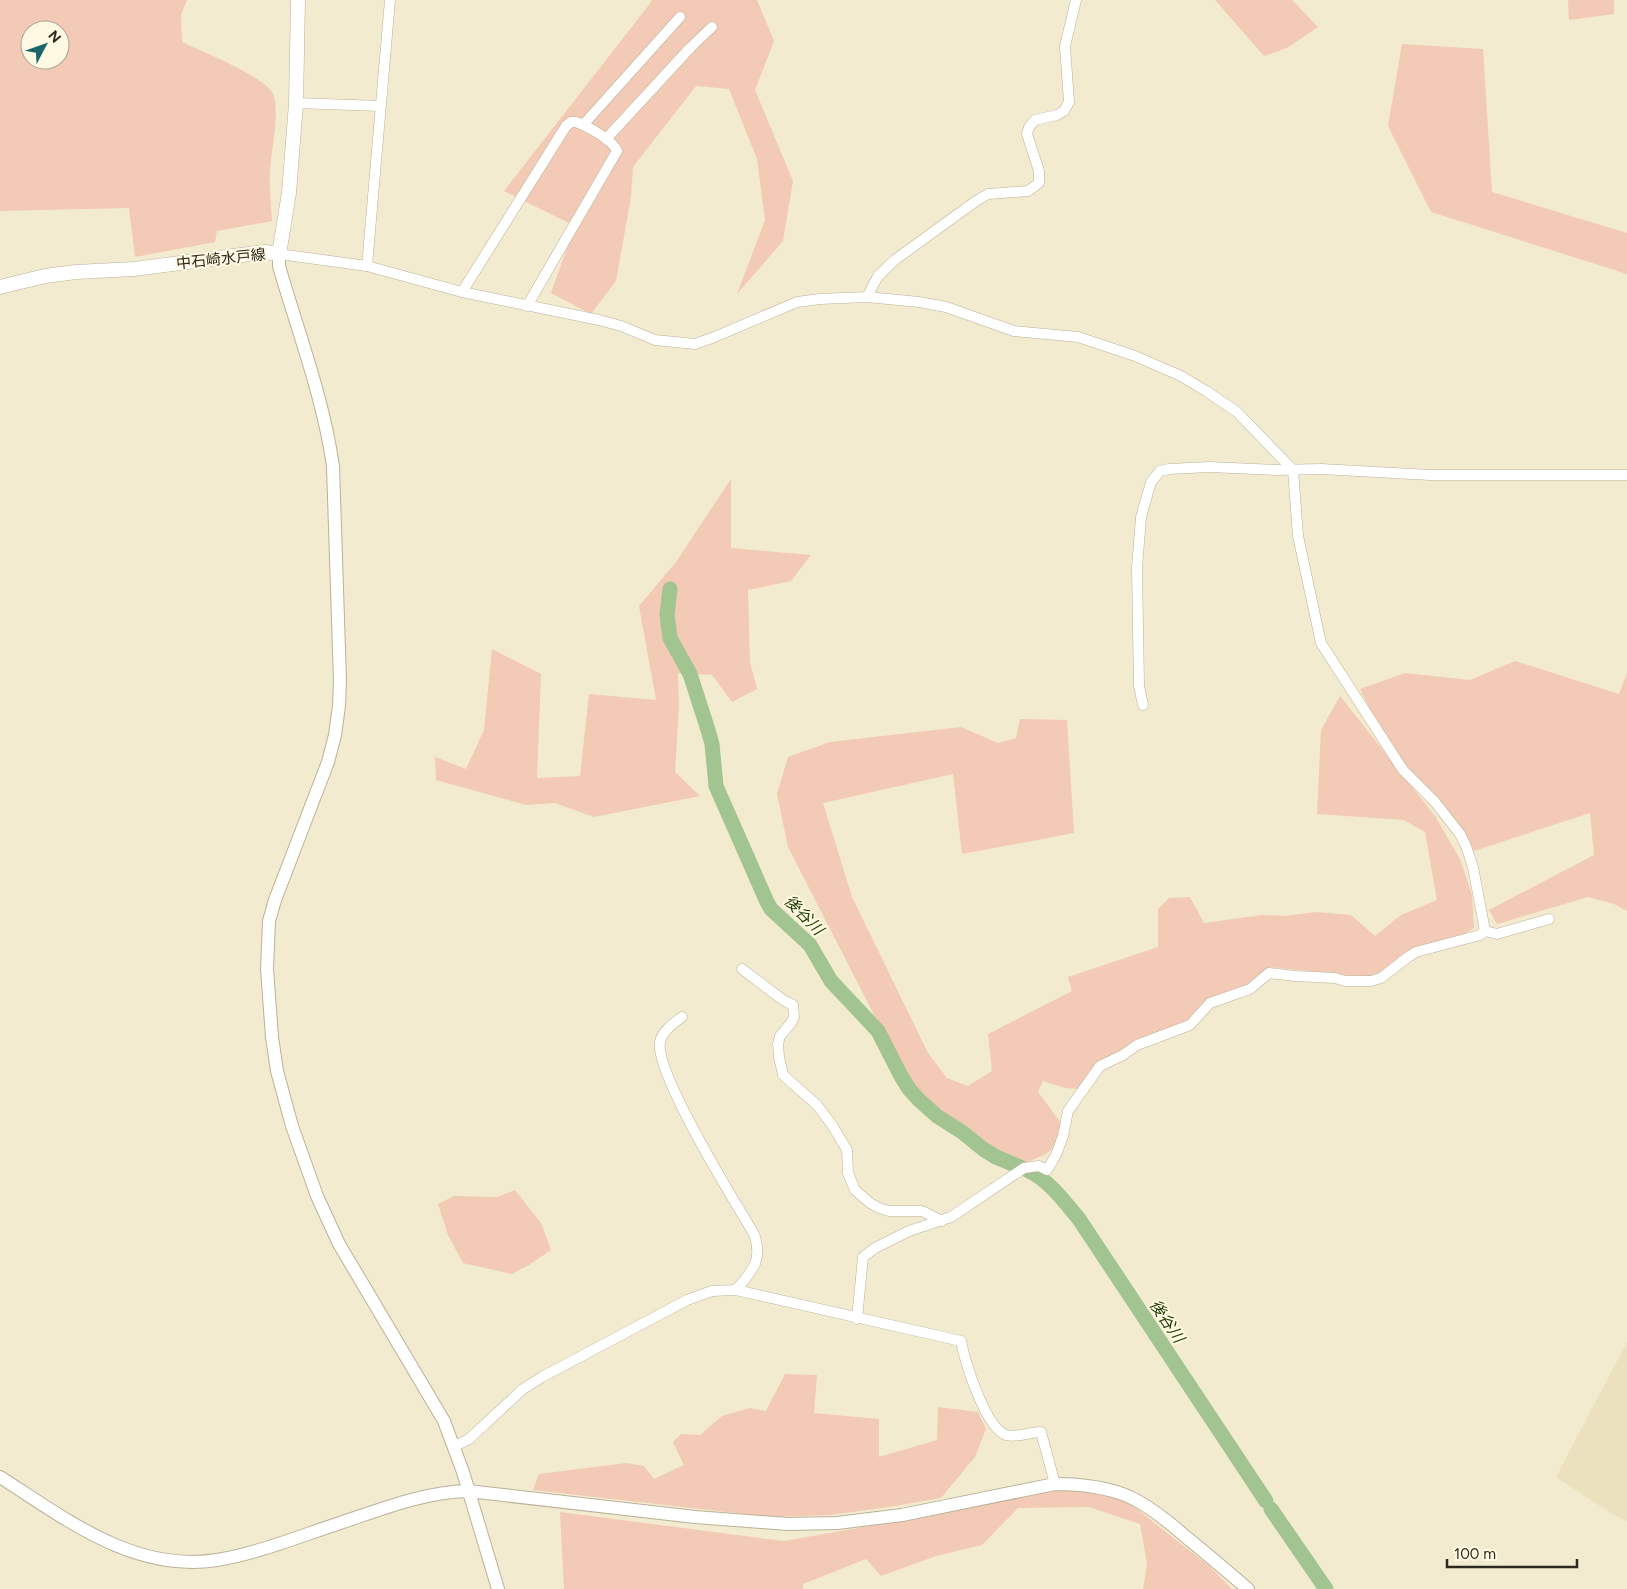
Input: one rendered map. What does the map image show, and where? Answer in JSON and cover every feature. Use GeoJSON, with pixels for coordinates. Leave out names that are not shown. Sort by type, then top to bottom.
{"type":"FeatureCollection","features":[{"type":"Feature","properties":{"kind":"main road","name":"中石崎水戸線"},"geometry":{"type":"LineString","coordinates":[[0,287],[46,276],[76,272],[134,269],[264,252],[279,254],[289,193],[296,103],[298,0]]}},
{"type":"Feature","properties":{"kind":"street"},"geometry":{"type":"LineString","coordinates":[[367,266],[390,0]]}},
{"type":"Feature","properties":{"kind":"street"},"geometry":{"type":"LineString","coordinates":[[867,297],[878,276],[896,259],[976,201],[988,194],[1028,191],[1038,183],[1039,171],[1028,134],[1029,127],[1035,120],[1064,111],[1069,102],[1065,46],[1076,0]]}},
{"type":"Feature","properties":{"kind":"street"},"geometry":{"type":"LineString","coordinates":[[583,125],[680,17]]}},
{"type":"Feature","properties":{"kind":"street"},"geometry":{"type":"LineString","coordinates":[[606,139],[690,48],[712,27]]}},
{"type":"Feature","properties":{"kind":"street"},"geometry":{"type":"LineString","coordinates":[[296,103],[380,106]]}},
{"type":"Feature","properties":{"kind":"street"},"geometry":{"type":"LineString","coordinates":[[462,292],[566,126],[571,122],[583,125],[606,139],[615,146],[617,151],[527,306]]}},
{"type":"Feature","properties":{"kind":"street"},"geometry":{"type":"LineString","coordinates":[[498,1589],[455,1446],[444,1421],[358,1278],[328,1222],[289,1117],[277,1070],[273,1045],[267,969],[269,921],[275,900],[328,762],[335,735],[340,680],[333,466],[320,401],[279,266],[279,254],[367,266],[462,292],[599,320],[621,326],[654,340],[695,344],[797,302],[867,297],[919,302],[946,307],[1014,331],[1078,337],[1135,356],[1181,376],[1237,412],[1293,470],[1298,536],[1322,643],[1403,770],[1435,802],[1466,846],[1473,866],[1485,931]]}},
{"type":"Feature","properties":{"kind":"street"},"geometry":{"type":"LineString","coordinates":[[1143,705],[1139,686],[1137,568],[1141,517],[1156,468],[1321,469],[1430,474],[1627,475]]}},
{"type":"Feature","properties":{"kind":"street"},"geometry":{"type":"LineString","coordinates":[[1485,931],[1497,934],[1549,919]]}},
{"type":"Feature","properties":{"kind":"street"},"geometry":{"type":"LineString","coordinates":[[857,1319],[863,1257],[875,1248],[909,1231],[942,1221],[1024,1168],[1039,1166],[1047,1170],[1061,1141],[1068,1111],[1100,1066],[1154,1037],[1190,1025],[1210,1003],[1250,988],[1270,973],[1335,978],[1345,981],[1372,981],[1381,978],[1416,952],[1480,935],[1485,931]]}},
{"type":"Feature","properties":{"kind":"street"},"geometry":{"type":"LineString","coordinates":[[742,969],[783,1000],[793,1005],[794,1016],[791,1023],[780,1036],[778,1044],[783,1075],[810,1098],[832,1125],[847,1150],[848,1173],[854,1190],[879,1208],[889,1211],[922,1211],[942,1221]]}},
{"type":"Feature","properties":{"kind":"street"},"geometry":{"type":"LineString","coordinates":[[682,1017],[668,1027],[660,1042],[664,1066],[704,1149],[754,1234],[758,1247],[758,1256],[753,1268],[736,1290]]}},
{"type":"Feature","properties":{"kind":"street"},"geometry":{"type":"LineString","coordinates":[[455,1446],[469,1439],[523,1389],[542,1377],[687,1300],[712,1291],[736,1290],[857,1319],[961,1341],[972,1380],[982,1404],[994,1424],[1000,1431],[1008,1435],[1041,1432],[1055,1484]]}},
{"type":"Feature","properties":{"kind":"street"},"geometry":{"type":"LineString","coordinates":[[0,1477],[96,1537],[114,1546],[154,1558],[196,1562],[250,1552],[431,1494],[468,1491],[695,1517],[788,1524],[837,1524],[902,1515],[1055,1484],[1088,1485],[1130,1497],[1145,1505],[1165,1519],[1248,1589]]}},
{"type":"Feature","properties":{"kind":"shaded area"},"geometry":{"type":"Polygon","coordinates":[[[0,0],[187,0],[181,15],[182,42],[244,71],[266,85],[272,92],[275,99],[276,118],[270,177],[272,221],[217,231],[215,242],[135,257],[129,208],[0,211],[0,0]]]}},
{"type":"Feature","properties":{"kind":"shaded area"},"geometry":{"type":"Polygon","coordinates":[[[650,0],[757,0],[774,41],[755,90],[793,181],[783,241],[737,294],[765,220],[757,159],[729,89],[696,86],[633,167],[631,197],[616,281],[591,314],[551,293],[575,226],[504,191],[652,1],[650,0]]]}},
{"type":"Feature","properties":{"kind":"shaded area"},"geometry":{"type":"Polygon","coordinates":[[[1215,0],[1292,0],[1318,27],[1287,48],[1264,56],[1215,0]]]}},
{"type":"Feature","properties":{"kind":"shaded area"},"geometry":{"type":"Polygon","coordinates":[[[1568,0],[1614,0],[1614,14],[1569,20],[1568,0]]]}},
{"type":"Feature","properties":{"kind":"shaded area"},"geometry":{"type":"Polygon","coordinates":[[[1402,44],[1483,49],[1492,192],[1627,233],[1627,274],[1431,212],[1388,126],[1402,44]]]}},
{"type":"Feature","properties":{"kind":"shaded area"},"geometry":{"type":"Polygon","coordinates":[[[731,479],[731,548],[811,555],[791,581],[748,590],[750,662],[757,689],[732,702],[712,675],[678,673],[679,707],[675,772],[700,796],[594,817],[555,803],[526,805],[436,780],[435,757],[466,769],[484,730],[492,649],[541,674],[537,778],[580,776],[589,694],[656,700],[639,606],[676,562],[731,479]]]}},
{"type":"Feature","properties":{"kind":"shaded area"},"geometry":{"type":"Polygon","coordinates":[[[1515,661],[1619,694],[1627,673],[1627,911],[1614,904],[1588,897],[1497,924],[1489,910],[1594,855],[1590,813],[1474,851],[1459,826],[1404,764],[1372,713],[1360,689],[1405,673],[1470,680],[1515,661]]]}},
{"type":"Feature","properties":{"kind":"shaded area"},"geometry":{"type":"Polygon","coordinates":[[[1340,696],[1435,816],[1460,859],[1472,895],[1474,928],[1457,938],[1367,977],[1270,967],[1247,985],[1188,1021],[1135,1040],[1078,1089],[1065,1088],[1043,1081],[1038,1092],[1061,1123],[1053,1148],[1049,1152],[1022,1165],[997,1155],[957,1124],[931,1108],[910,1085],[788,847],[777,794],[788,757],[830,742],[961,727],[998,743],[1016,738],[1020,719],[1067,720],[1074,833],[962,854],[953,774],[823,803],[852,897],[928,1053],[947,1078],[968,1086],[992,1071],[988,1034],[1072,991],[1068,977],[1158,947],[1158,909],[1169,898],[1190,897],[1204,923],[1262,915],[1284,916],[1317,912],[1351,915],[1375,936],[1401,915],[1437,900],[1425,832],[1404,820],[1317,814],[1321,730],[1340,696]]]}},
{"type":"Feature","properties":{"kind":"shaded area"},"geometry":{"type":"Polygon","coordinates":[[[515,1190],[541,1223],[551,1250],[512,1274],[463,1263],[448,1235],[438,1204],[454,1196],[497,1197],[515,1190]]]}},
{"type":"Feature","properties":{"kind":"shaded area"},"geometry":{"type":"Polygon","coordinates":[[[1627,1342],[1627,1521],[1611,1513],[1556,1477],[1627,1342]]]}},
{"type":"Feature","properties":{"kind":"shaded area"},"geometry":{"type":"Polygon","coordinates":[[[785,1374],[817,1375],[814,1413],[879,1419],[879,1457],[937,1440],[938,1407],[978,1412],[986,1429],[975,1457],[941,1498],[830,1515],[771,1517],[533,1490],[539,1474],[626,1463],[644,1466],[654,1479],[684,1465],[673,1442],[681,1434],[700,1435],[722,1416],[750,1408],[766,1411],[785,1374]]]}},
{"type":"Feature","properties":{"kind":"shaded area"},"geometry":{"type":"Polygon","coordinates":[[[1053,1490],[1093,1491],[1129,1503],[1208,1565],[1232,1589],[1143,1589],[1147,1564],[1140,1524],[1089,1507],[1018,1508],[982,1545],[936,1556],[881,1576],[866,1559],[803,1584],[803,1589],[564,1589],[560,1512],[784,1541],[903,1520],[1053,1490]]]}},
{"type":"Feature","properties":{"kind":"waterway","name":"後谷川"},"geometry":{"type":"LineString","coordinates":[[670,589],[667,614],[670,638],[690,674],[708,730],[712,744],[716,786],[771,909],[810,945],[831,981],[878,1031],[901,1076],[919,1100],[937,1116],[962,1132],[983,1149],[996,1157],[1020,1167]]}},
{"type":"Feature","properties":{"kind":"waterway","name":"後谷川"},"geometry":{"type":"LineString","coordinates":[[1027,1170],[1049,1185],[1079,1219],[1266,1501]]}},
{"type":"Feature","properties":{"kind":"waterway","name":"後谷川"},"geometry":{"type":"LineString","coordinates":[[1271,1509],[1326,1589]]}}]}
